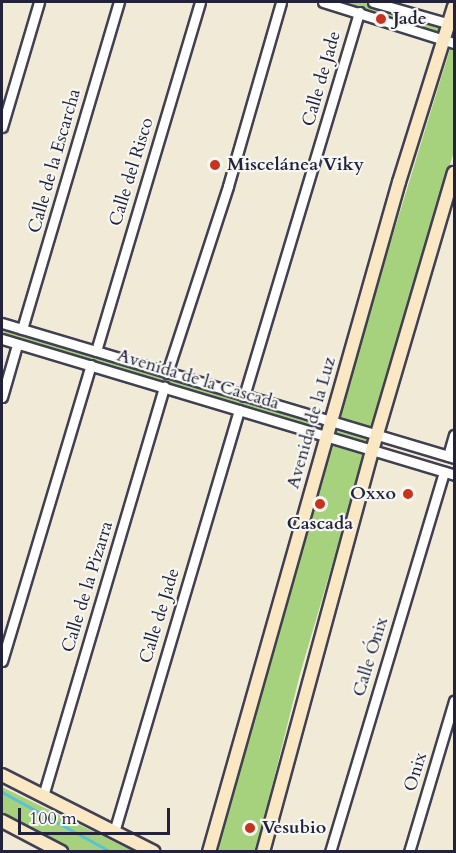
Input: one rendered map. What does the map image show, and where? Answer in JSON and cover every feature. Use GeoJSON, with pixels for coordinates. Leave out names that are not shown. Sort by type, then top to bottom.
{"type":"FeatureCollection","features":[{"type":"Feature","properties":{"kind":"main road","name":"Avenida de la Luz"},"geometry":{"type":"LineString","coordinates":[[209,852],[399,182],[449,41],[454,6]]}},
{"type":"Feature","properties":{"kind":"main road"},"geometry":{"type":"LineString","coordinates":[[263,852],[367,449],[454,173]]}},
{"type":"Feature","properties":{"kind":"main road"},"geometry":{"type":"LineString","coordinates":[[2,775],[154,852]]}},
{"type":"Feature","properties":{"kind":"main road"},"geometry":{"type":"LineString","coordinates":[[2,821],[62,852]]}},
{"type":"Feature","properties":{"kind":"street"},"geometry":{"type":"LineString","coordinates":[[2,127],[39,2]]}},
{"type":"Feature","properties":{"kind":"street","name":"Calle de la Escarcha"},"geometry":{"type":"LineString","coordinates":[[22,329],[119,2]]}},
{"type":"Feature","properties":{"kind":"street","name":"Calle del Risco"},"geometry":{"type":"LineString","coordinates":[[96,351],[200,2]]}},
{"type":"Feature","properties":{"kind":"street"},"geometry":{"type":"LineString","coordinates":[[167,373],[228,186],[281,2]]}},
{"type":"Feature","properties":{"kind":"street"},"geometry":{"type":"LineString","coordinates":[[323,2],[449,41]]}},
{"type":"Feature","properties":{"kind":"street"},"geometry":{"type":"LineString","coordinates":[[373,2],[452,24]]}},
{"type":"Feature","properties":{"kind":"street","name":"Calle de Jade"},"geometry":{"type":"LineString","coordinates":[[244,396],[359,12]]}},
{"type":"Feature","properties":{"kind":"street","name":"Avenida de la Cascada"},"geometry":{"type":"LineString","coordinates":[[2,323],[451,457]]}},
{"type":"Feature","properties":{"kind":"street","name":"Avenida de la Cascada"},"geometry":{"type":"LineString","coordinates":[[2,339],[454,475]]}},
{"type":"Feature","properties":{"kind":"street"},"geometry":{"type":"LineString","coordinates":[[2,397],[17,345]]}},
{"type":"Feature","properties":{"kind":"street"},"geometry":{"type":"LineString","coordinates":[[2,661],[91,365]]}},
{"type":"Feature","properties":{"kind":"street","name":"Calle de la Pizarra"},"geometry":{"type":"LineString","coordinates":[[43,796],[164,387]]}},
{"type":"Feature","properties":{"kind":"street","name":"Calle de Jade"},"geometry":{"type":"LineString","coordinates":[[114,832],[239,410]]}},
{"type":"Feature","properties":{"kind":"street"},"geometry":{"type":"LineString","coordinates":[[451,457],[454,435]]}},
{"type":"Feature","properties":{"kind":"street","name":"Calle Ónix"},"geometry":{"type":"LineString","coordinates":[[330,852],[444,472]]}},
{"type":"Feature","properties":{"kind":"street","name":"Onix"},"geometry":{"type":"LineString","coordinates":[[409,852],[454,701]]}},
{"type":"Feature","properties":{"kind":"green space"},"geometry":{"type":"Polygon","coordinates":[[[331,2],[370,2],[442,23],[439,36],[331,2]]]}},
{"type":"Feature","properties":{"kind":"green space"},"geometry":{"type":"Polygon","coordinates":[[[454,36],[454,151],[300,674],[256,851],[216,852],[340,407],[454,36]]]}},
{"type":"Feature","properties":{"kind":"green space"},"geometry":{"type":"Polygon","coordinates":[[[2,328],[315,420],[313,428],[2,335],[2,328]]]}},
{"type":"Feature","properties":{"kind":"green space"},"geometry":{"type":"Polygon","coordinates":[[[2,787],[133,851],[44,851],[2,825],[2,787]]]}},
{"type":"Feature","properties":{"kind":"waterway"},"geometry":{"type":"LineString","coordinates":[[2,792],[111,852]]}},
{"type":"Feature","properties":{"kind":"place","name":"Jade"},"geometry":{"type":"Point","coordinates":[381,19]}},
{"type":"Feature","properties":{"kind":"place","name":"Miscelánea Viky"},"geometry":{"type":"Point","coordinates":[215,165]}},
{"type":"Feature","properties":{"kind":"place","name":"Oxxo"},"geometry":{"type":"Point","coordinates":[408,494]}},
{"type":"Feature","properties":{"kind":"place","name":"Cascada"},"geometry":{"type":"Point","coordinates":[320,504]}},
{"type":"Feature","properties":{"kind":"place","name":"Vesubio"},"geometry":{"type":"Point","coordinates":[250,828]}}]}
